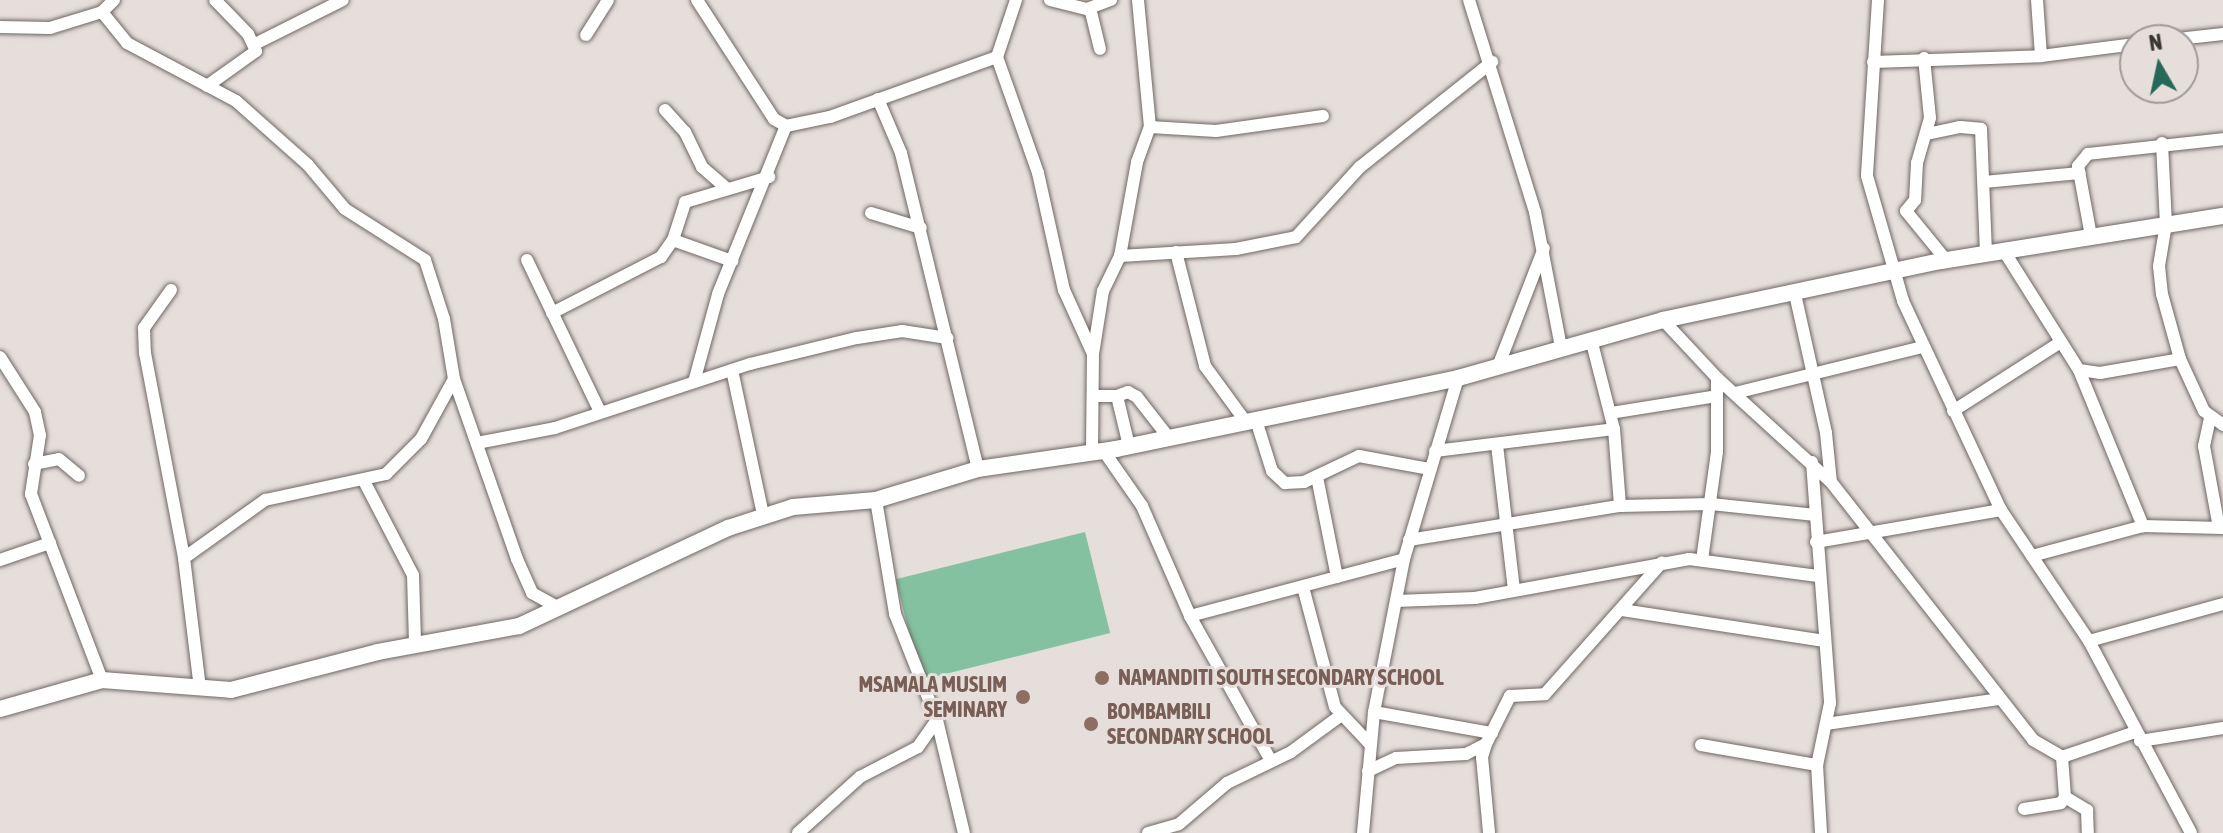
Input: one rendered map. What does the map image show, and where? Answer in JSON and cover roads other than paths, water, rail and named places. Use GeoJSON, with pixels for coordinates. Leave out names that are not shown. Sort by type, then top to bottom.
{"type":"FeatureCollection","features":[{"type":"Feature","properties":{"kind":"street"},"geometry":{"type":"LineString","coordinates":[[1,33],[50,28],[102,12],[114,0]]}},
{"type":"Feature","properties":{"kind":"street"},"geometry":{"type":"LineString","coordinates":[[215,0],[255,44]]}},
{"type":"Feature","properties":{"kind":"street"},"geometry":{"type":"LineString","coordinates":[[207,86],[250,59],[255,44],[343,0]]}},
{"type":"Feature","properties":{"kind":"street"},"geometry":{"type":"LineString","coordinates":[[586,35],[608,0]]}},
{"type":"Feature","properties":{"kind":"street"},"geometry":{"type":"LineString","coordinates":[[698,0],[774,119],[786,126],[878,99],[997,57]]}},
{"type":"Feature","properties":{"kind":"street"},"geometry":{"type":"LineString","coordinates":[[1016,0],[997,57],[1028,138],[1064,290],[1093,354]]}},
{"type":"Feature","properties":{"kind":"street"},"geometry":{"type":"LineString","coordinates":[[1050,0],[1090,8],[1111,0]]}},
{"type":"Feature","properties":{"kind":"street"},"geometry":{"type":"LineString","coordinates":[[1138,0],[1150,127],[1137,162],[1120,256],[1103,291],[1093,354],[1098,450],[1142,506],[1190,616],[1271,761]]}},
{"type":"Feature","properties":{"kind":"street"},"geometry":{"type":"LineString","coordinates":[[1469,0],[1492,62],[1544,248],[1561,347]]}},
{"type":"Feature","properties":{"kind":"street"},"geometry":{"type":"LineString","coordinates":[[1878,0],[1867,176],[1893,273],[1922,347],[2001,510],[2089,641],[2191,833]]}},
{"type":"Feature","properties":{"kind":"street"},"geometry":{"type":"LineString","coordinates":[[2037,0],[2041,56]]}},
{"type":"Feature","properties":{"kind":"street"},"geometry":{"type":"LineString","coordinates":[[1090,8],[1100,49]]}},
{"type":"Feature","properties":{"kind":"street"},"geometry":{"type":"LineString","coordinates":[[102,12],[127,43],[236,101],[269,129],[369,229],[411,248],[425,260],[444,319],[454,379],[526,582],[542,601],[559,608]]}},
{"type":"Feature","properties":{"kind":"street"},"geometry":{"type":"LineString","coordinates":[[2199,37],[2223,34]]}},
{"type":"Feature","properties":{"kind":"street"},"geometry":{"type":"LineString","coordinates":[[1873,62],[2041,56],[2119,46]]}},
{"type":"Feature","properties":{"kind":"street"},"geometry":{"type":"LineString","coordinates":[[1924,58],[1930,100],[1927,134],[1917,163],[1915,200],[1906,211],[1946,260]]}},
{"type":"Feature","properties":{"kind":"street"},"geometry":{"type":"LineString","coordinates":[[1120,256],[1236,249],[1296,237],[1360,167],[1492,62]]}},
{"type":"Feature","properties":{"kind":"street"},"geometry":{"type":"LineString","coordinates":[[878,99],[901,153],[978,469]]}},
{"type":"Feature","properties":{"kind":"street"},"geometry":{"type":"LineString","coordinates":[[665,110],[685,132],[702,167],[727,189]]}},
{"type":"Feature","properties":{"kind":"street"},"geometry":{"type":"LineString","coordinates":[[1150,127],[1216,131],[1323,116]]}},
{"type":"Feature","properties":{"kind":"street"},"geometry":{"type":"LineString","coordinates":[[694,382],[732,261],[769,177],[786,126]]}},
{"type":"Feature","properties":{"kind":"street"},"geometry":{"type":"LineString","coordinates":[[1927,134],[1978,127],[1984,182],[1986,254]]}},
{"type":"Feature","properties":{"kind":"street"},"geometry":{"type":"LineString","coordinates":[[2091,236],[2080,173],[2080,160],[2088,154],[2162,143],[2223,139]]}},
{"type":"Feature","properties":{"kind":"street"},"geometry":{"type":"LineString","coordinates":[[2162,143],[2166,224],[2159,274],[2180,359],[2210,418],[2223,425]]}},
{"type":"Feature","properties":{"kind":"street"},"geometry":{"type":"LineString","coordinates":[[1984,182],[2080,173]]}},
{"type":"Feature","properties":{"kind":"street"},"geometry":{"type":"LineString","coordinates":[[552,313],[645,269],[673,240],[685,202],[769,177]]}},
{"type":"Feature","properties":{"kind":"street"},"geometry":{"type":"LineString","coordinates":[[871,213],[921,228]]}},
{"type":"Feature","properties":{"kind":"street"},"geometry":{"type":"LineString","coordinates":[[0,709],[102,680],[231,690],[415,644],[519,626],[763,514],[876,500],[978,469],[1129,446],[1458,378],[1663,320],[1946,260],[2223,216]]}},
{"type":"Feature","properties":{"kind":"street"},"geometry":{"type":"LineString","coordinates":[[673,240],[732,261]]}},
{"type":"Feature","properties":{"kind":"street"},"geometry":{"type":"LineString","coordinates":[[1499,364],[1544,248]]}},
{"type":"Feature","properties":{"kind":"street"},"geometry":{"type":"LineString","coordinates":[[2004,251],[2079,370],[2143,526]]}},
{"type":"Feature","properties":{"kind":"street"},"geometry":{"type":"LineString","coordinates":[[1176,252],[1205,366],[1251,421],[1272,471],[1285,483],[1317,477],[1359,456],[1429,469]]}},
{"type":"Feature","properties":{"kind":"street"},"geometry":{"type":"LineString","coordinates":[[527,260],[600,412]]}},
{"type":"Feature","properties":{"kind":"street"},"geometry":{"type":"LineString","coordinates":[[171,290],[144,328],[145,353],[184,558],[200,688]]}},
{"type":"Feature","properties":{"kind":"street"},"geometry":{"type":"LineString","coordinates":[[1795,294],[1814,375],[1831,482]]}},
{"type":"Feature","properties":{"kind":"street"},"geometry":{"type":"LineString","coordinates":[[1663,320],[1717,378],[1831,482],[2033,740],[2062,757],[2138,736],[2223,728]]}},
{"type":"Feature","properties":{"kind":"street"},"geometry":{"type":"LineString","coordinates":[[477,443],[555,428],[732,370],[902,331],[947,338]]}},
{"type":"Feature","properties":{"kind":"street"},"geometry":{"type":"LineString","coordinates":[[1591,339],[1614,429],[1620,506]]}},
{"type":"Feature","properties":{"kind":"street"},"geometry":{"type":"LineString","coordinates":[[1953,411],[2061,342]]}},
{"type":"Feature","properties":{"kind":"street"},"geometry":{"type":"LineString","coordinates":[[1735,393],[1922,347]]}},
{"type":"Feature","properties":{"kind":"street"},"geometry":{"type":"LineString","coordinates":[[0,357],[35,412],[40,435],[31,494],[102,680]]}},
{"type":"Feature","properties":{"kind":"street"},"geometry":{"type":"LineString","coordinates":[[2079,370],[2100,373],[2180,359]]}},
{"type":"Feature","properties":{"kind":"street"},"geometry":{"type":"LineString","coordinates":[[732,370],[763,514]]}},
{"type":"Feature","properties":{"kind":"street"},"geometry":{"type":"LineString","coordinates":[[1352,833],[1363,827],[1374,712],[1404,559],[1458,378]]}},
{"type":"Feature","properties":{"kind":"street"},"geometry":{"type":"LineString","coordinates":[[1702,560],[1711,504],[1717,378]]}},
{"type":"Feature","properties":{"kind":"street"},"geometry":{"type":"LineString","coordinates":[[184,558],[265,500],[386,474],[406,459],[454,379]]}},
{"type":"Feature","properties":{"kind":"street"},"geometry":{"type":"LineString","coordinates":[[1095,396],[1117,396],[1128,392],[1137,397],[1169,438]]}},
{"type":"Feature","properties":{"kind":"street"},"geometry":{"type":"LineString","coordinates":[[1117,396],[1129,446]]}},
{"type":"Feature","properties":{"kind":"street"},"geometry":{"type":"LineString","coordinates":[[1611,413],[1717,396]]}},
{"type":"Feature","properties":{"kind":"street"},"geometry":{"type":"LineString","coordinates":[[2032,556],[2143,526],[2221,528],[2204,446],[2210,418]]}},
{"type":"Feature","properties":{"kind":"street"},"geometry":{"type":"LineString","coordinates":[[1435,451],[1614,429]]}},
{"type":"Feature","properties":{"kind":"street"},"geometry":{"type":"LineString","coordinates":[[1497,445],[1509,525],[1514,590]]}},
{"type":"Feature","properties":{"kind":"street"},"geometry":{"type":"LineString","coordinates":[[34,464],[59,459],[79,476]]}},
{"type":"Feature","properties":{"kind":"street"},"geometry":{"type":"LineString","coordinates":[[1812,462],[1825,641],[1826,724],[1817,765],[1821,833]]}},
{"type":"Feature","properties":{"kind":"street"},"geometry":{"type":"LineString","coordinates":[[1317,477],[1337,577]]}},
{"type":"Feature","properties":{"kind":"street"},"geometry":{"type":"LineString","coordinates":[[364,481],[413,575],[415,644]]}},
{"type":"Feature","properties":{"kind":"street"},"geometry":{"type":"LineString","coordinates":[[876,500],[895,614],[937,720],[964,833]]}},
{"type":"Feature","properties":{"kind":"street"},"geometry":{"type":"LineString","coordinates":[[1409,540],[1620,506],[1711,504],[1815,515]]}},
{"type":"Feature","properties":{"kind":"street"},"geometry":{"type":"LineString","coordinates":[[1816,542],[2001,510]]}},
{"type":"Feature","properties":{"kind":"street"},"geometry":{"type":"LineString","coordinates":[[0,560],[50,543]]}},
{"type":"Feature","properties":{"kind":"street"},"geometry":{"type":"LineString","coordinates":[[1190,616],[1404,559]]}},
{"type":"Feature","properties":{"kind":"street"},"geometry":{"type":"LineString","coordinates":[[1396,601],[1475,598],[1662,562],[1702,560],[1818,576]]}},
{"type":"Feature","properties":{"kind":"street"},"geometry":{"type":"LineString","coordinates":[[1489,833],[1482,757],[1514,693],[1534,698],[1545,694],[1662,562]]}},
{"type":"Feature","properties":{"kind":"street"},"geometry":{"type":"LineString","coordinates":[[1303,587],[1340,716],[1370,744]]}},
{"type":"Feature","properties":{"kind":"street"},"geometry":{"type":"LineString","coordinates":[[2089,641],[2223,604]]}},
{"type":"Feature","properties":{"kind":"street"},"geometry":{"type":"LineString","coordinates":[[1622,610],[1825,641]]}},
{"type":"Feature","properties":{"kind":"street"},"geometry":{"type":"LineString","coordinates":[[1826,724],[2000,699]]}},
{"type":"Feature","properties":{"kind":"street"},"geometry":{"type":"LineString","coordinates":[[1374,712],[1489,738]]}},
{"type":"Feature","properties":{"kind":"street"},"geometry":{"type":"LineString","coordinates":[[1148,833],[1179,824],[1227,783],[1271,761],[1340,716]]}},
{"type":"Feature","properties":{"kind":"street"},"geometry":{"type":"LineString","coordinates":[[798,833],[860,777],[918,747],[937,720]]}},
{"type":"Feature","properties":{"kind":"street"},"geometry":{"type":"LineString","coordinates":[[1368,771],[1396,758],[1466,754],[1489,738]]}},
{"type":"Feature","properties":{"kind":"street"},"geometry":{"type":"LineString","coordinates":[[1701,745],[1817,765]]}},
{"type":"Feature","properties":{"kind":"street"},"geometry":{"type":"LineString","coordinates":[[2062,757],[2065,797]]}},
{"type":"Feature","properties":{"kind":"street"},"geometry":{"type":"LineString","coordinates":[[2024,809],[2051,807],[2065,797]]}},
{"type":"Feature","properties":{"kind":"street"},"geometry":{"type":"LineString","coordinates":[[2065,797],[2087,810],[2088,833]]}},
{"type":"Feature","properties":{"kind":"place","name":"NAMANDITI SOUTH SECONDARY SCHOOL"},"geometry":{"type":"Point","coordinates":[1102,678]}},
{"type":"Feature","properties":{"kind":"place","name":"MSAMALA MUSLIM SEMINARY"},"geometry":{"type":"Point","coordinates":[1023,697]}},
{"type":"Feature","properties":{"kind":"place","name":"BOMBAMBILI SECONDARY SCHOOL"},"geometry":{"type":"Point","coordinates":[1091,724]}}]}
